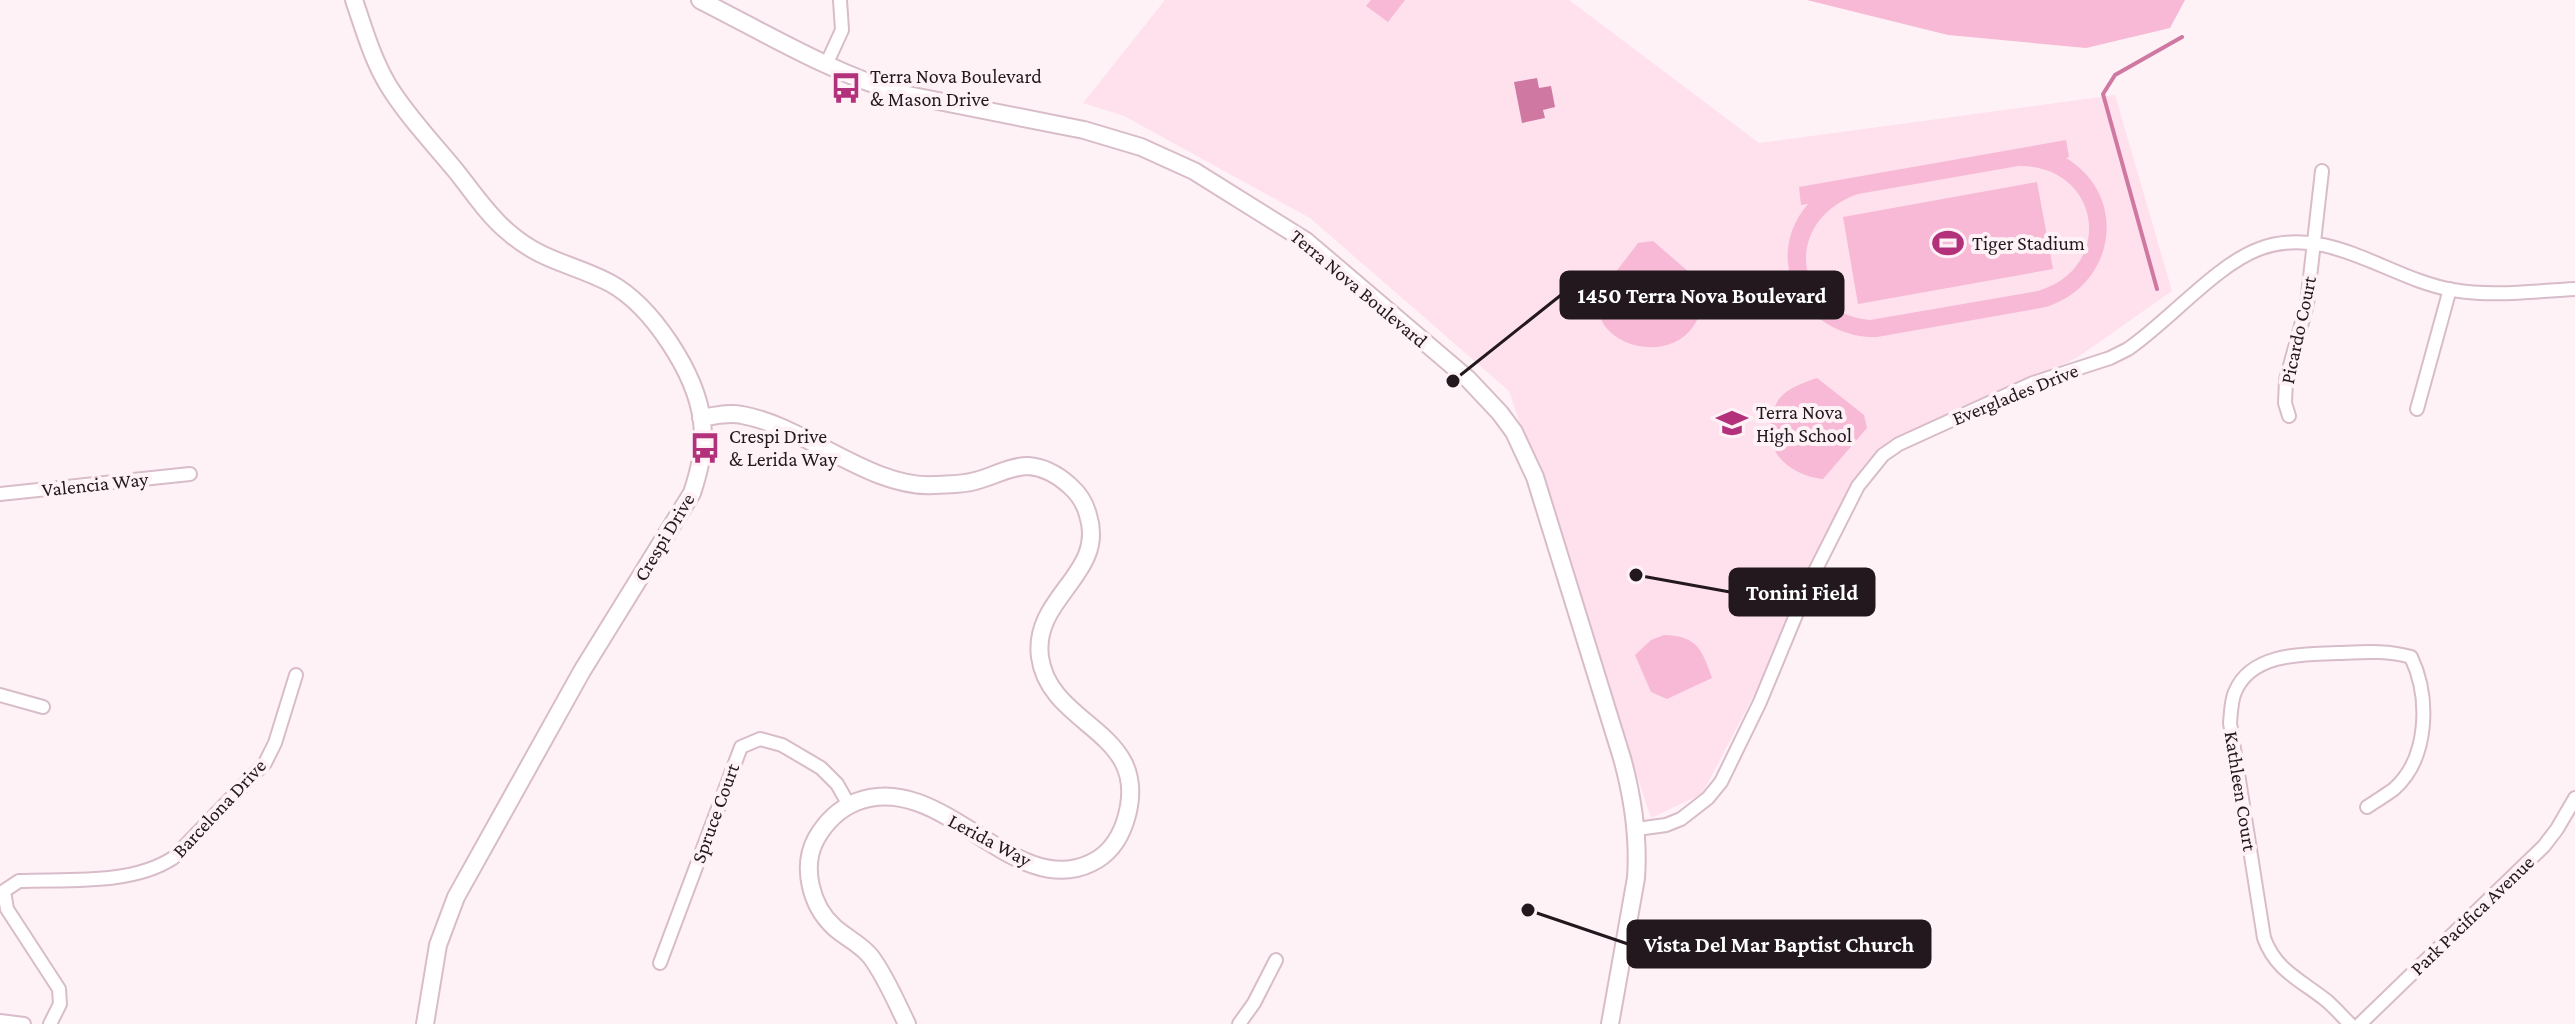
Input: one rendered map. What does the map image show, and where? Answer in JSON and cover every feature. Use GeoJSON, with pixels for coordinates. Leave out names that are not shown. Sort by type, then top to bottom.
{"type":"FeatureCollection","features":[{"type":"Feature","properties":{"kind":"street","name":"Crespi Drive"},"geometry":{"type":"LineString","coordinates":[[354,0],[371,50],[389,87],[491,214],[534,251],[609,283],[641,306],[677,358],[695,396],[701,418],[702,458],[692,493],[582,671],[456,897],[438,945],[425,1024]]}},
{"type":"Feature","properties":{"kind":"street","name":"Terra Nova Boulevard"},"geometry":{"type":"LineString","coordinates":[[700,0],[826,65],[876,86],[1114,137],[1168,158],[1218,185],[1306,241],[1468,379],[1500,413],[1514,432],[1535,477],[1622,758],[1637,829],[1636,878],[1610,1024]]}},
{"type":"Feature","properties":{"kind":"street"},"geometry":{"type":"LineString","coordinates":[[826,65],[842,30],[840,0]]}},
{"type":"Feature","properties":{"kind":"street","name":"Picardo Court"},"geometry":{"type":"LineString","coordinates":[[2289,416],[2285,403],[2286,380],[2303,323],[2322,171]]}},
{"type":"Feature","properties":{"kind":"street","name":"Everglades Drive"},"geometry":{"type":"LineString","coordinates":[[1637,829],[1666,825],[1681,819],[1708,798],[1721,782],[1760,702],[1817,567],[1858,486],[1883,455],[1917,434],[2033,383],[2128,349],[2227,267],[2259,249],[2277,244],[2315,244],[2348,252],[2450,289],[2501,293],[2575,289]]}},
{"type":"Feature","properties":{"kind":"street"},"geometry":{"type":"LineString","coordinates":[[2417,409],[2450,289]]}},
{"type":"Feature","properties":{"kind":"street","name":"Lerida Way"},"geometry":{"type":"LineString","coordinates":[[701,418],[743,415],[795,434],[892,480],[924,486],[973,482],[1023,466],[1037,467],[1064,480],[1076,491],[1087,511],[1092,535],[1091,550],[1049,612],[1041,627],[1039,644],[1043,674],[1052,693],[1104,736],[1122,761],[1130,791],[1129,808],[1117,841],[1105,854],[1090,863],[1075,869],[1056,870],[1020,859],[912,799],[879,796],[849,805]]}},
{"type":"Feature","properties":{"kind":"street","name":"Valencia Way"},"geometry":{"type":"LineString","coordinates":[[0,494],[190,474]]}},
{"type":"Feature","properties":{"kind":"street","name":"Kathleen Court"},"geometry":{"type":"LineString","coordinates":[[2350,1024],[2327,1002],[2286,973],[2269,952],[2264,938],[2230,723],[2235,692],[2255,669],[2275,658],[2303,654],[2392,651],[2411,657],[2419,673],[2422,705],[2423,732],[2416,758],[2394,788],[2367,807]]}},
{"type":"Feature","properties":{"kind":"street","name":"Barcelona Drive"},"geometry":{"type":"LineString","coordinates":[[50,1024],[60,1004],[59,989],[7,909],[4,891],[19,881],[131,876],[160,867],[173,858],[265,763],[275,743],[296,675]]}},
{"type":"Feature","properties":{"kind":"street"},"geometry":{"type":"LineString","coordinates":[[0,695],[43,707]]}},
{"type":"Feature","properties":{"kind":"street","name":"Spruce Court"},"geometry":{"type":"LineString","coordinates":[[660,963],[741,747],[760,739],[782,745],[830,776],[849,805]]}},
{"type":"Feature","properties":{"kind":"street","name":"Park Pacifica Avenue"},"geometry":{"type":"LineString","coordinates":[[2360,1024],[2544,846],[2575,798]]}},
{"type":"Feature","properties":{"kind":"street"},"geometry":{"type":"LineString","coordinates":[[849,805],[822,829],[814,843],[809,859],[811,888],[830,924],[873,960],[907,1024]]}},
{"type":"Feature","properties":{"kind":"street"},"geometry":{"type":"LineString","coordinates":[[1239,1024],[1254,1003],[1276,960]]}},
{"type":"Feature","properties":{"kind":"street"},"geometry":{"type":"LineString","coordinates":[[0,1021],[24,1024]]}},
{"type":"Feature","properties":{"kind":"shaded area","name":"Terra Nova High School"},"geometry":{"type":"Polygon","coordinates":[[[1165,0],[1569,0],[1759,143],[2115,95],[2172,291],[2078,357],[1879,456],[1702,794],[1651,818],[1509,391],[1310,218],[1124,116],[1083,103],[1165,0]]]}},
{"type":"Feature","properties":{"kind":"shaded area"},"geometry":{"type":"Polygon","coordinates":[[[1371,0],[1405,0],[1388,22],[1366,6],[1371,0]]]}},
{"type":"Feature","properties":{"kind":"shaded area"},"geometry":{"type":"Polygon","coordinates":[[[1807,0],[2185,0],[2170,28],[2086,48],[1948,35],[1807,0]]]}},
{"type":"Feature","properties":{"kind":"shaded area"},"geometry":{"type":"Polygon","coordinates":[[[1537,78],[1539,88],[1551,86],[1555,107],[1543,110],[1545,118],[1522,123],[1514,82],[1537,78]]]}},
{"type":"Feature","properties":{"kind":"shaded area"},"geometry":{"type":"Polygon","coordinates":[[[2066,140],[2069,157],[2066,158],[2086,175],[2100,195],[2106,216],[2106,239],[2100,260],[2087,280],[2069,296],[2046,307],[1877,337],[1851,334],[1829,325],[1811,310],[1797,292],[1789,271],[1788,249],[1794,226],[1808,204],[1801,205],[1799,187],[2066,140]],[[2018,166],[1858,194],[1834,207],[1817,224],[1808,243],[1806,264],[1812,283],[1824,301],[1844,313],[1870,320],[2038,291],[2063,279],[2080,261],[2088,240],[2088,219],[2081,198],[2067,181],[2046,170],[2018,166]]]}},
{"type":"Feature","properties":{"kind":"shaded area","name":"Tiger Stadium"},"geometry":{"type":"Polygon","coordinates":[[[2037,182],[2053,269],[1858,304],[1843,217],[2037,182]]]}},
{"type":"Feature","properties":{"kind":"shaded area"},"geometry":{"type":"Polygon","coordinates":[[[1653,241],[1705,286],[1700,313],[1692,328],[1672,343],[1648,347],[1623,341],[1612,334],[1593,302],[1638,243],[1653,241]]]}},
{"type":"Feature","properties":{"kind":"shaded area"},"geometry":{"type":"Polygon","coordinates":[[[1817,378],[1864,415],[1867,428],[1823,479],[1801,473],[1784,462],[1772,445],[1770,434],[1779,399],[1792,388],[1817,378]]]}},
{"type":"Feature","properties":{"kind":"shaded area"},"geometry":{"type":"Polygon","coordinates":[[[1664,635],[1684,638],[1697,646],[1712,678],[1667,699],[1651,692],[1635,655],[1651,640],[1664,635]]]}},
{"type":"Feature","properties":{"kind":"waterway"},"geometry":{"type":"LineString","coordinates":[[2157,289],[2103,94],[2115,75],[2182,37]]}},
{"type":"Feature","properties":{"kind":"place","name":"Terra Nova Boulevard & Mason Drive"},"geometry":{"type":"Point","coordinates":[846,88]}},
{"type":"Feature","properties":{"kind":"place","name":"Tiger Stadium"},"geometry":{"type":"Point","coordinates":[1948,243]}},
{"type":"Feature","properties":{"kind":"place","name":"1450 Terra Nova Boulevard"},"geometry":{"type":"Point","coordinates":[1453,381]}},
{"type":"Feature","properties":{"kind":"place","name":"Terra Nova High School"},"geometry":{"type":"Point","coordinates":[1732,423]}},
{"type":"Feature","properties":{"kind":"place","name":"Crespi Drive & Lerida Way"},"geometry":{"type":"Point","coordinates":[705,448]}},
{"type":"Feature","properties":{"kind":"place","name":"Tonini Field"},"geometry":{"type":"Point","coordinates":[1636,575]}},
{"type":"Feature","properties":{"kind":"place","name":"Vista Del Mar Baptist Church"},"geometry":{"type":"Point","coordinates":[1528,910]}}]}
